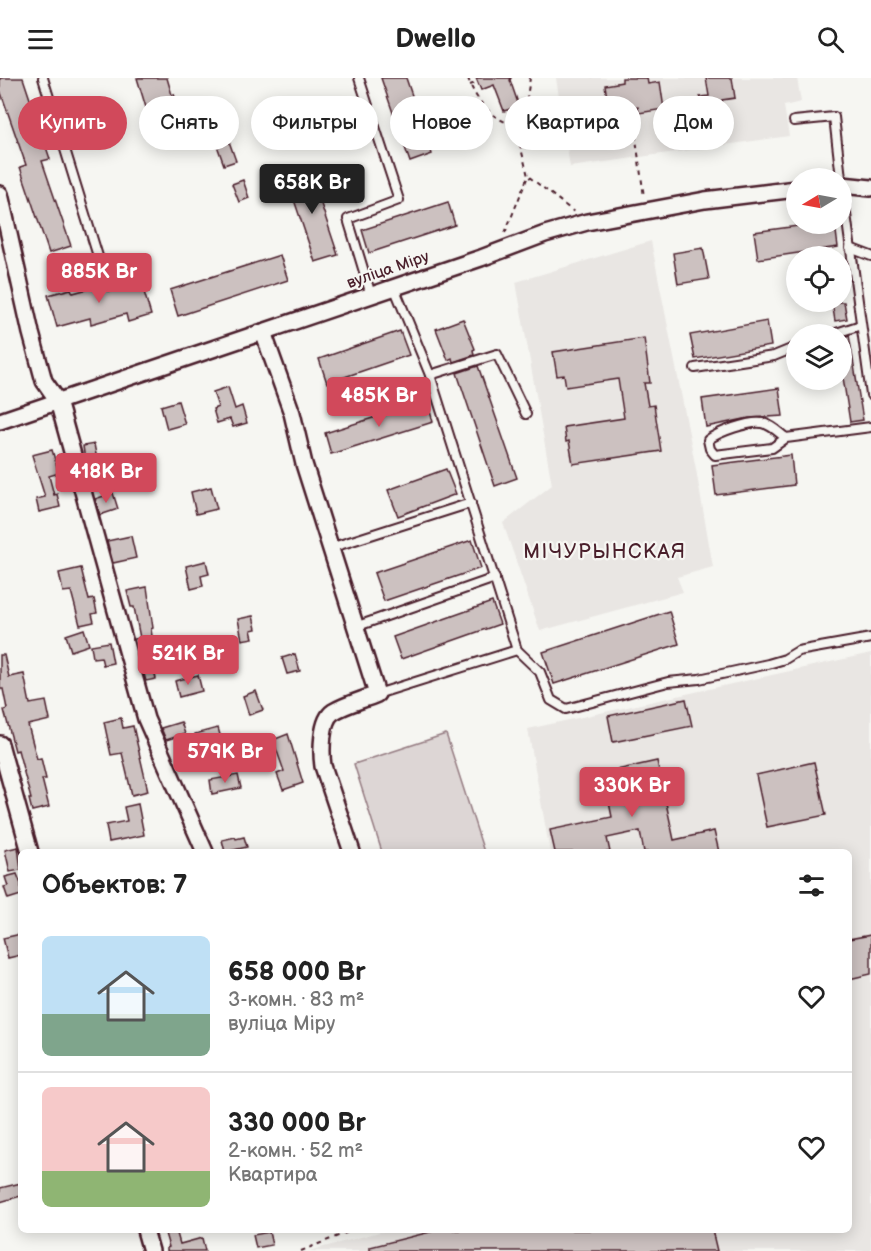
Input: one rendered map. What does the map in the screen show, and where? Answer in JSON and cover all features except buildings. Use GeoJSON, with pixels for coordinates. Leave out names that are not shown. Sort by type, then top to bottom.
{"type":"FeatureCollection","features":[{"type":"Feature","properties":{"kind":"street"},"geometry":{"type":"LineString","coordinates":[[852,186],[871,188]]}},
{"type":"Feature","properties":{"kind":"street","name":"вуліца Міру"},"geometry":{"type":"LineString","coordinates":[[0,421],[545,234],[587,222],[705,200],[786,190]]}},
{"type":"Feature","properties":{"kind":"street"},"geometry":{"type":"LineString","coordinates":[[0,194],[44,381],[58,401],[146,719],[204,849]]}},
{"type":"Feature","properties":{"kind":"street"},"geometry":{"type":"LineString","coordinates":[[263,332],[292,413],[304,464],[377,694],[331,713],[325,723],[323,766],[351,849]]}},
{"type":"Feature","properties":{"kind":"street"},"geometry":{"type":"LineString","coordinates":[[0,744],[29,849]]}},
{"type":"Feature","properties":{"kind":"street"},"geometry":{"type":"LineString","coordinates":[[146,1233],[151,1251]]}},
{"type":"Feature","properties":{"kind":"lane"},"geometry":{"type":"LineString","coordinates":[[43,78],[102,266]]}},
{"type":"Feature","properties":{"kind":"lane"},"geometry":{"type":"LineString","coordinates":[[359,78],[399,200],[348,219],[371,295]]}},
{"type":"Feature","properties":{"kind":"lane"},"geometry":{"type":"LineString","coordinates":[[794,121],[834,117],[840,168]]}},
{"type":"Feature","properties":{"kind":"lane"},"geometry":{"type":"LineString","coordinates":[[852,249],[871,256]]}},
{"type":"Feature","properties":{"kind":"lane"},"geometry":{"type":"LineString","coordinates":[[852,262],[871,395]]}},
{"type":"Feature","properties":{"kind":"lane"},"geometry":{"type":"LineString","coordinates":[[394,287],[430,375],[516,650],[540,672],[551,700],[566,709],[668,682],[699,679],[768,664],[785,659],[798,651],[871,638]]}},
{"type":"Feature","properties":{"kind":"lane"},"geometry":{"type":"LineString","coordinates":[[852,328],[861,325]]}},
{"type":"Feature","properties":{"kind":"lane"},"geometry":{"type":"LineString","coordinates":[[695,368],[774,356],[786,351]]}},
{"type":"Feature","properties":{"kind":"lane"},"geometry":{"type":"LineString","coordinates":[[430,375],[497,354],[526,414]]}},
{"type":"Feature","properties":{"kind":"lane"},"geometry":{"type":"LineString","coordinates":[[786,438],[772,426],[759,422],[718,433],[708,440],[710,449],[715,455],[772,448],[786,438],[871,427]]}},
{"type":"Feature","properties":{"kind":"lane"},"geometry":{"type":"LineString","coordinates":[[330,548],[471,503]]}},
{"type":"Feature","properties":{"kind":"lane"},"geometry":{"type":"LineString","coordinates":[[355,627],[495,578]]}},
{"type":"Feature","properties":{"kind":"lane"},"geometry":{"type":"LineString","coordinates":[[377,694],[516,650]]}},
{"type":"Feature","properties":{"kind":"path"},"geometry":{"type":"LineString","coordinates":[[468,78],[474,95],[505,123]]}},
{"type":"Feature","properties":{"kind":"path"},"geometry":{"type":"LineString","coordinates":[[527,96],[530,78]]}},
{"type":"Feature","properties":{"kind":"path"},"geometry":{"type":"LineString","coordinates":[[470,85],[478,82]]}},
{"type":"Feature","properties":{"kind":"path"},"geometry":{"type":"LineString","coordinates":[[498,252],[528,176],[521,150]]}},
{"type":"Feature","properties":{"kind":"path"},"geometry":{"type":"LineString","coordinates":[[637,150],[645,206]]}},
{"type":"Feature","properties":{"kind":"path"},"geometry":{"type":"LineString","coordinates":[[528,176],[587,222]]}},
{"type":"Feature","properties":{"kind":"path"},"geometry":{"type":"LineString","coordinates":[[301,1251],[346,1233]]}},
{"type":"Feature","properties":{"kind":"shaded area"},"geometry":{"type":"Polygon","coordinates":[[[556,78],[797,78],[801,102],[784,106],[789,136],[734,144],[734,96],[653,96],[653,150],[690,150],[570,167],[567,150],[641,150],[641,96],[559,96],[556,78]]]}},
{"type":"Feature","properties":{"kind":"shaded area"},"geometry":{"type":"Polygon","coordinates":[[[651,241],[713,567],[677,577],[683,592],[540,631],[503,523],[552,485],[516,282],[651,241]]]}},
{"type":"Feature","properties":{"kind":"shaded area"},"geometry":{"type":"Polygon","coordinates":[[[871,653],[871,1251],[309,1251],[376,1233],[852,1233],[852,849],[549,849],[528,729],[871,653]]]}},
{"type":"Feature","properties":{"kind":"shaded area"},"geometry":{"type":"Polygon","coordinates":[[[446,734],[483,849],[381,849],[354,764],[446,734]]]}},
{"type":"Feature","properties":{"kind":"district","name":"МІЧУРЫНСКАЯ"},"geometry":{"type":"Point","coordinates":[605,552]}}]}
